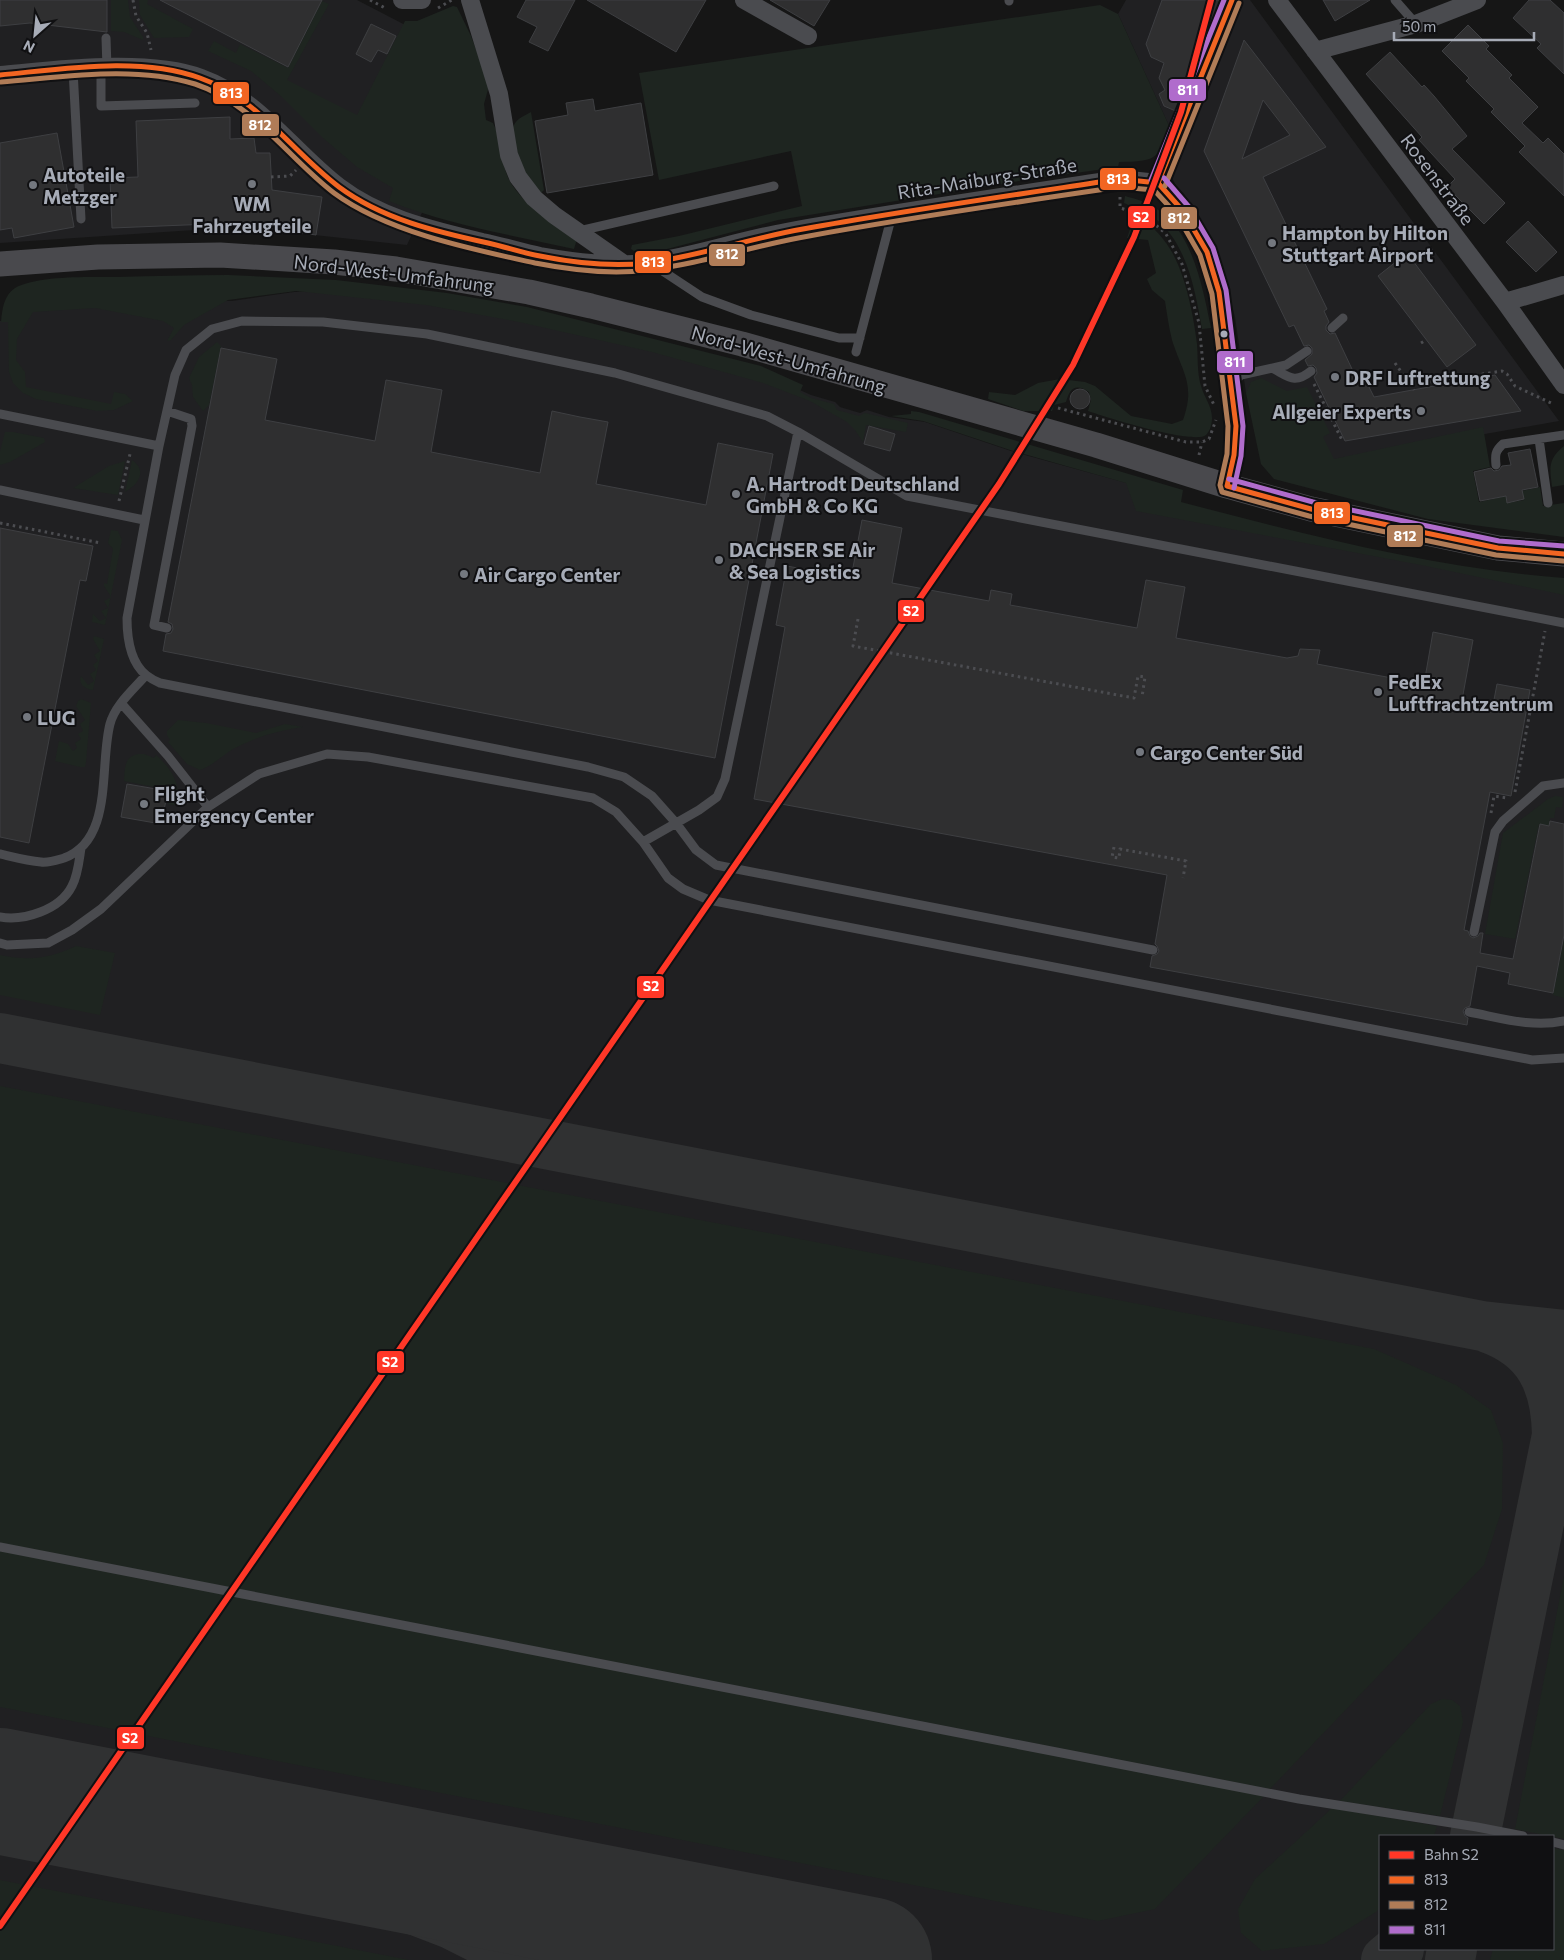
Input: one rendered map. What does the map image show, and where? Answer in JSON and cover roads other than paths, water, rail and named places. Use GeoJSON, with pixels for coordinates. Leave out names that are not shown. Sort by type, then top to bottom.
{"type":"FeatureCollection","features":[{"type":"Feature","properties":{"kind":"main road","name":"Nord-West-Umfahrung"},"geometry":{"type":"LineString","coordinates":[[0,264],[98,257],[220,255],[334,262],[462,279],[591,306],[742,344],[1096,445],[1227,486],[1311,509],[1498,548],[1564,554]]}},
{"type":"Feature","properties":{"kind":"street"},"geometry":{"type":"LineString","coordinates":[[402,0],[422,0]]}},
{"type":"Feature","properties":{"kind":"street"},"geometry":{"type":"LineString","coordinates":[[470,0],[495,78],[502,107],[509,155],[518,177],[534,198],[554,216],[624,265]]}},
{"type":"Feature","properties":{"kind":"street"},"geometry":{"type":"LineString","coordinates":[[744,0],[808,36]]}},
{"type":"Feature","properties":{"kind":"street","name":"Rosenstraße"},"geometry":{"type":"LineString","coordinates":[[1277,0],[1504,302],[1564,385]]}},
{"type":"Feature","properties":{"kind":"street"},"geometry":{"type":"LineString","coordinates":[[1315,51],[1416,24],[1477,0]]}},
{"type":"Feature","properties":{"kind":"street","name":"Rita-Maiburg-Straße"},"geometry":{"type":"LineString","coordinates":[[0,75],[104,68],[151,68],[177,71],[198,77],[233,93],[265,117],[342,190],[397,219],[444,233],[540,256],[585,262],[624,265],[649,262],[782,233],[1120,179],[1158,183]]}},
{"type":"Feature","properties":{"kind":"street"},"geometry":{"type":"LineString","coordinates":[[1158,183],[1183,211],[1206,252],[1219,292],[1236,426],[1234,455],[1227,486]]}},
{"type":"Feature","properties":{"kind":"street"},"geometry":{"type":"LineString","coordinates":[[1504,302],[1564,285]]}},
{"type":"Feature","properties":{"kind":"lane"},"geometry":{"type":"LineString","coordinates":[[1158,183],[1232,0]]}},
{"type":"Feature","properties":{"kind":"lane"},"geometry":{"type":"LineString","coordinates":[[1395,0],[1416,24]]}},
{"type":"Feature","properties":{"kind":"lane"},"geometry":{"type":"LineString","coordinates":[[106,38],[101,106],[195,103]]}},
{"type":"Feature","properties":{"kind":"lane"},"geometry":{"type":"LineString","coordinates":[[73,70],[80,219]]}},
{"type":"Feature","properties":{"kind":"lane"},"geometry":{"type":"LineString","coordinates":[[578,231],[774,186]]}},
{"type":"Feature","properties":{"kind":"lane"},"geometry":{"type":"LineString","coordinates":[[856,352],[892,215]]}},
{"type":"Feature","properties":{"kind":"lane"},"geometry":{"type":"LineString","coordinates":[[649,262],[702,297],[751,315],[839,338],[860,338]]}},
{"type":"Feature","properties":{"kind":"lane"},"geometry":{"type":"LineString","coordinates":[[1332,328],[1343,318]]}},
{"type":"Feature","properties":{"kind":"lane"},"geometry":{"type":"LineString","coordinates":[[1153,950],[716,865],[696,850],[676,823],[652,796],[624,777],[588,767],[160,683],[146,675],[139,667],[132,652],[127,636],[127,618],[144,520],[166,412],[175,375],[186,350],[212,329],[242,321],[323,322],[427,334],[615,373],[767,416],[907,496],[1564,623]]}},
{"type":"Feature","properties":{"kind":"lane"},"geometry":{"type":"LineString","coordinates":[[1231,385],[1241,375],[1286,365],[1307,352]]}},
{"type":"Feature","properties":{"kind":"lane"},"geometry":{"type":"LineString","coordinates":[[1274,369],[1291,378],[1301,379],[1310,372]]}},
{"type":"Feature","properties":{"kind":"lane"},"geometry":{"type":"LineString","coordinates":[[166,412],[191,419],[192,426],[154,625],[167,628]]}},
{"type":"Feature","properties":{"kind":"lane"},"geometry":{"type":"LineString","coordinates":[[0,414],[159,446]]}},
{"type":"Feature","properties":{"kind":"lane"},"geometry":{"type":"LineString","coordinates":[[643,842],[717,798],[726,779],[798,432]]}},
{"type":"Feature","properties":{"kind":"lane"},"geometry":{"type":"LineString","coordinates":[[1496,465],[1495,455],[1498,448],[1503,444],[1564,435]]}},
{"type":"Feature","properties":{"kind":"lane"},"geometry":{"type":"LineString","coordinates":[[1539,439],[1548,502]]}},
{"type":"Feature","properties":{"kind":"lane"},"geometry":{"type":"LineString","coordinates":[[0,490],[144,520]]}},
{"type":"Feature","properties":{"kind":"lane"},"geometry":{"type":"LineString","coordinates":[[0,917],[26,916],[53,906],[65,897],[72,887],[81,848],[97,823],[110,723],[121,703],[146,675]]}},
{"type":"Feature","properties":{"kind":"lane"},"geometry":{"type":"LineString","coordinates":[[121,703],[168,756],[208,807]]}},
{"type":"Feature","properties":{"kind":"lane"},"geometry":{"type":"LineString","coordinates":[[0,943],[8,945],[48,943],[72,930],[101,909],[208,807],[259,774],[327,754],[368,757],[593,798],[616,812],[643,842],[668,878],[683,889],[709,900],[1532,1060],[1564,1058]]}},
{"type":"Feature","properties":{"kind":"lane"},"geometry":{"type":"LineString","coordinates":[[1474,932],[1495,832],[1503,821],[1543,786],[1564,783]]}},
{"type":"Feature","properties":{"kind":"lane"},"geometry":{"type":"LineString","coordinates":[[0,854],[42,862],[63,858],[81,848]]}},
{"type":"Feature","properties":{"kind":"lane"},"geometry":{"type":"LineString","coordinates":[[1469,1012],[1524,1023],[1549,1024],[1564,1021]]}},
{"type":"Feature","properties":{"kind":"lane"},"geometry":{"type":"LineString","coordinates":[[0,1547],[1299,1799],[1518,1835]]}},
{"type":"Feature","properties":{"kind":"rail line","name":"S2"},"geometry":{"type":"LineString","coordinates":[[0,1926],[999,484],[1073,365],[1134,237],[1181,112],[1211,0]]}},
{"type":"Feature","properties":{"kind":"place","name":"WM Fahrzeugteile"},"geometry":{"type":"Point","coordinates":[252,184]}},
{"type":"Feature","properties":{"kind":"place","name":"Autoteile Metzger"},"geometry":{"type":"Point","coordinates":[33,185]}},
{"type":"Feature","properties":{"kind":"place","name":"Hampton by Hilton Stuttgart Airport"},"geometry":{"type":"Point","coordinates":[1272,243]}},
{"type":"Feature","properties":{"kind":"place","name":"DRF Luftrettung"},"geometry":{"type":"Point","coordinates":[1335,377]}},
{"type":"Feature","properties":{"kind":"place","name":"Allgeier Experts"},"geometry":{"type":"Point","coordinates":[1421,411]}},
{"type":"Feature","properties":{"kind":"place","name":"A. Hartrodt Deutschland GmbH & Co KG"},"geometry":{"type":"Point","coordinates":[736,494]}},
{"type":"Feature","properties":{"kind":"place","name":"DACHSER SE Air & Sea Logistics"},"geometry":{"type":"Point","coordinates":[719,560]}},
{"type":"Feature","properties":{"kind":"place","name":"Air Cargo Center"},"geometry":{"type":"Point","coordinates":[464,574]}},
{"type":"Feature","properties":{"kind":"place","name":"FedEx Luftfrachtzentrum"},"geometry":{"type":"Point","coordinates":[1378,692]}},
{"type":"Feature","properties":{"kind":"place","name":"LUG"},"geometry":{"type":"Point","coordinates":[27,717]}},
{"type":"Feature","properties":{"kind":"place","name":"Cargo Center Süd"},"geometry":{"type":"Point","coordinates":[1140,752]}},
{"type":"Feature","properties":{"kind":"place","name":"Flight Emergency Center"},"geometry":{"type":"Point","coordinates":[144,804]}}]}
